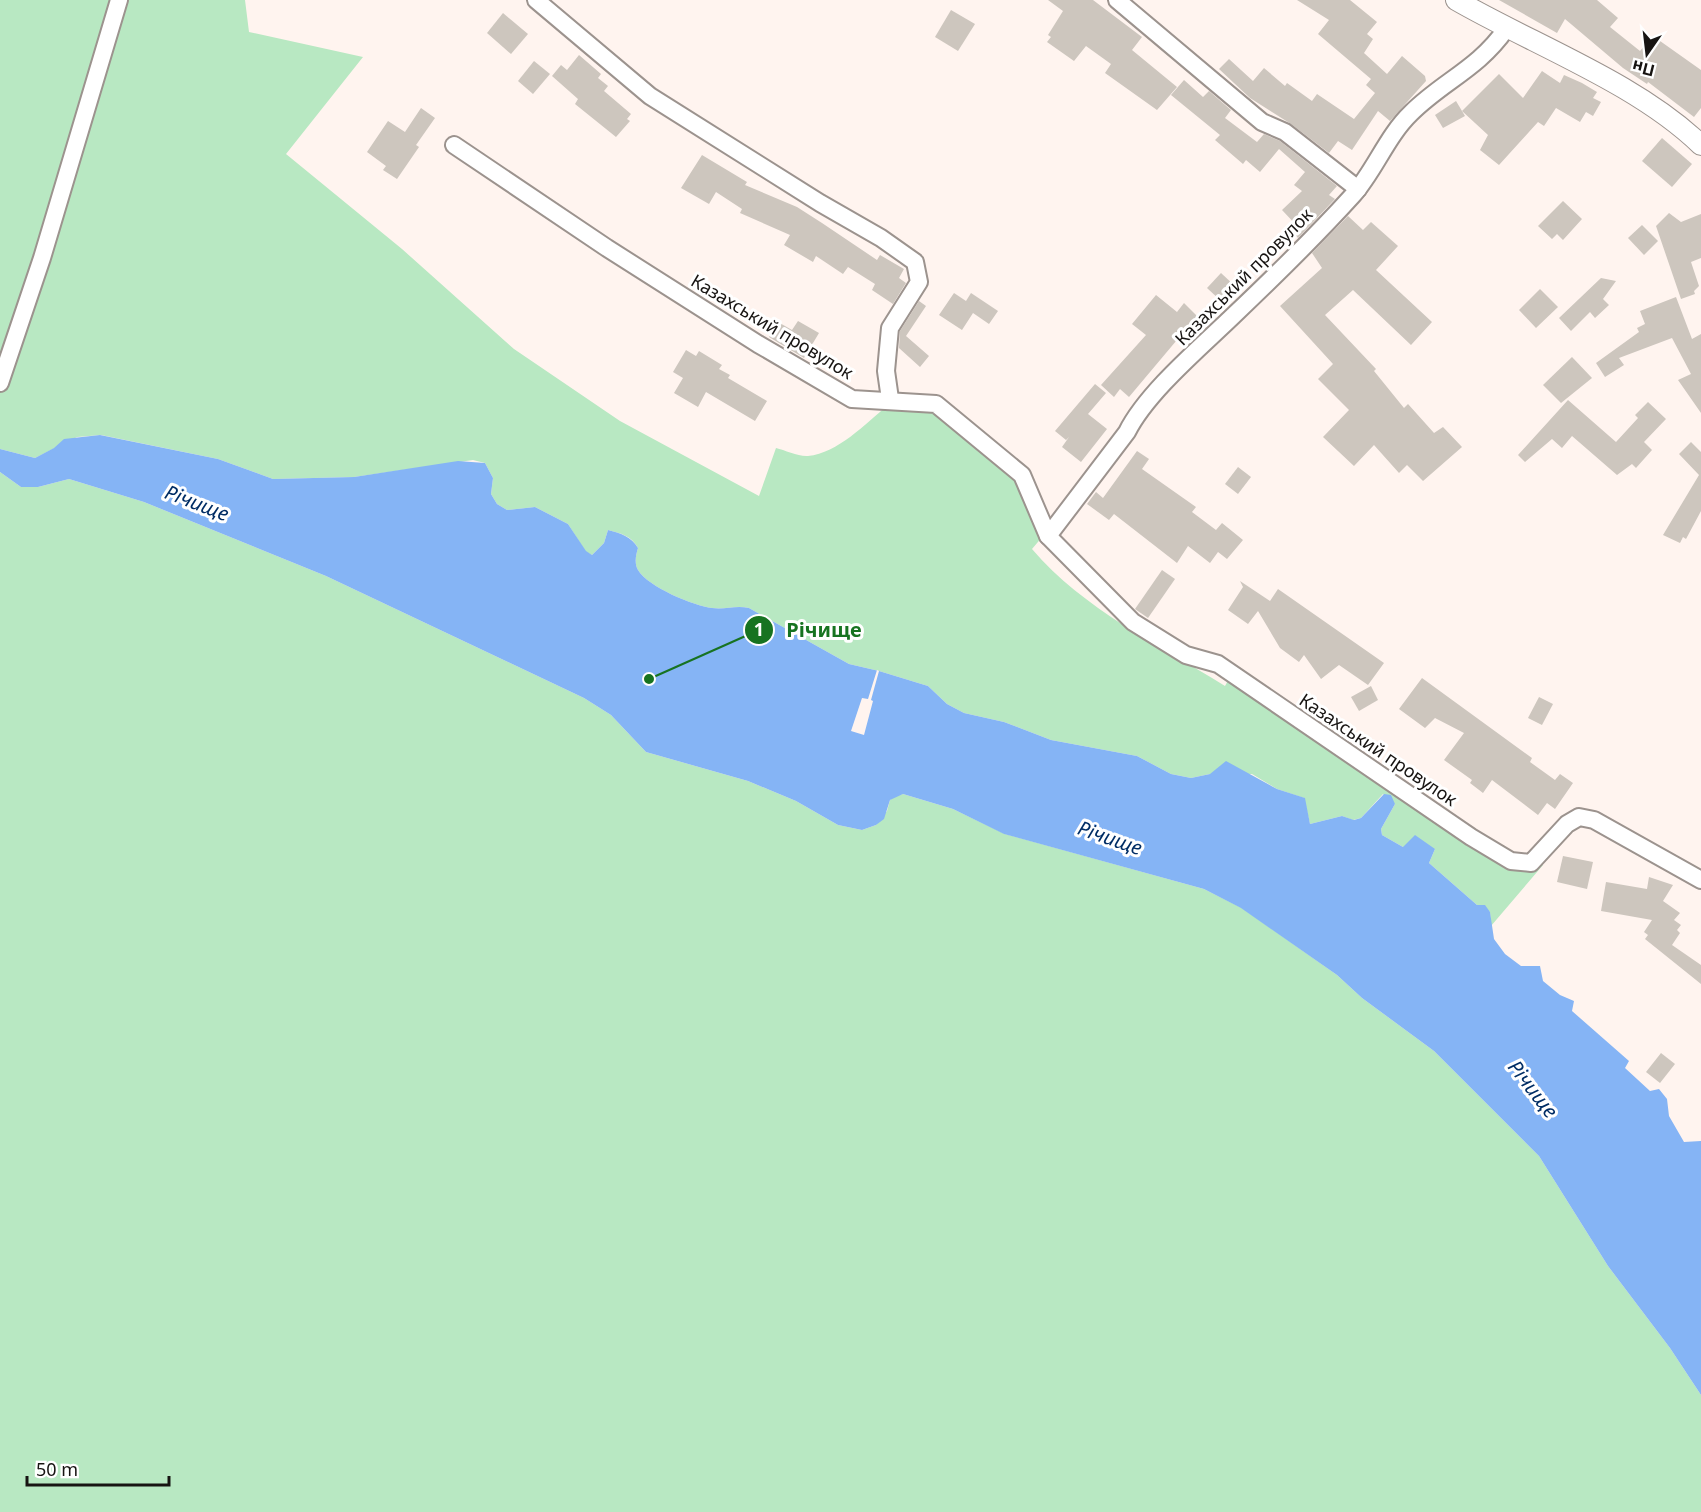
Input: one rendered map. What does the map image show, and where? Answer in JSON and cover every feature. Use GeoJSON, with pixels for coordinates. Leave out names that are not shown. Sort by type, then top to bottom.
{"type":"FeatureCollection","features":[{"type":"Feature","properties":{"kind":"street"},"geometry":{"type":"LineString","coordinates":[[0,383],[42,258],[119,0]]}},
{"type":"Feature","properties":{"kind":"street"},"geometry":{"type":"LineString","coordinates":[[536,0],[650,96],[820,203],[881,238],[915,262],[919,282],[890,328],[886,371],[890,399]]}},
{"type":"Feature","properties":{"kind":"street"},"geometry":{"type":"LineString","coordinates":[[1117,0],[1262,122],[1284,132],[1358,189]]}},
{"type":"Feature","properties":{"kind":"street"},"geometry":{"type":"LineString","coordinates":[[1456,0],[1506,29],[1608,80],[1660,113],[1701,145]]}},
{"type":"Feature","properties":{"kind":"street","name":"Казахський провулок"},"geometry":{"type":"LineString","coordinates":[[1048,536],[1127,432],[1135,416],[1203,344],[1296,257],[1358,189],[1410,113],[1469,70],[1487,53],[1506,29]]}},
{"type":"Feature","properties":{"kind":"street","name":"Казахський провулок"},"geometry":{"type":"LineString","coordinates":[[454,145],[607,248],[758,344],[852,399],[890,399],[936,404],[1022,475],[1048,536],[1133,622],[1186,655],[1218,664],[1430,811],[1511,861],[1531,862],[1567,824],[1579,817],[1594,820],[1701,880]]}},
{"type":"Feature","properties":{"kind":"green space"},"geometry":{"type":"Polygon","coordinates":[[[0,0],[245,0],[249,32],[363,57],[286,154],[402,249],[514,349],[620,421],[759,496],[776,448],[804,456],[819,454],[850,437],[887,406],[933,411],[1013,476],[1043,536],[1032,549],[1074,590],[1098,608],[1225,686],[1236,666],[1346,746],[1511,854],[1534,855],[1543,865],[1491,926],[1490,912],[1477,905],[1429,863],[1435,849],[1403,847],[1382,835],[1381,829],[1395,804],[1383,794],[1361,818],[1353,820],[1342,816],[1310,824],[1304,798],[1277,789],[1252,774],[1210,774],[1191,778],[1171,774],[1137,756],[1051,740],[1004,722],[964,713],[947,704],[928,686],[849,664],[749,608],[704,606],[683,600],[661,589],[638,570],[636,556],[638,548],[629,538],[621,534],[608,530],[604,543],[592,555],[586,552],[568,524],[535,507],[507,510],[497,504],[491,494],[493,478],[485,463],[473,460],[354,477],[273,479],[218,459],[101,435],[77,437],[35,458],[0,449],[0,0]]]}},
{"type":"Feature","properties":{"kind":"green space"},"geometry":{"type":"Polygon","coordinates":[[[0,472],[21,487],[38,487],[69,479],[144,502],[326,576],[584,698],[611,715],[646,752],[748,781],[796,801],[838,825],[862,830],[876,825],[887,811],[890,800],[903,794],[953,809],[1005,834],[1204,889],[1242,908],[1337,975],[1362,998],[1434,1051],[1539,1156],[1608,1266],[1670,1348],[1701,1395],[1701,1512],[0,1512],[0,472]]]}},
{"type":"Feature","properties":{"kind":"water"},"geometry":{"type":"Polygon","coordinates":[[[100,435],[218,459],[273,479],[354,477],[458,461],[485,463],[493,478],[491,494],[497,504],[507,510],[535,507],[568,524],[586,551],[592,555],[604,543],[608,530],[621,534],[629,538],[638,548],[636,562],[638,570],[661,589],[683,600],[704,606],[749,608],[849,664],[928,686],[947,704],[964,713],[1004,722],[1051,740],[1137,756],[1171,774],[1191,778],[1210,774],[1226,761],[1277,789],[1305,798],[1310,824],[1342,816],[1354,820],[1361,818],[1384,794],[1391,795],[1395,804],[1381,829],[1382,835],[1403,847],[1415,835],[1435,849],[1429,863],[1477,905],[1485,905],[1490,912],[1494,939],[1505,954],[1521,966],[1540,966],[1543,981],[1560,995],[1574,1001],[1572,1011],[1629,1061],[1625,1068],[1650,1091],[1659,1089],[1667,1099],[1669,1116],[1684,1142],[1701,1141],[1701,1395],[1670,1348],[1608,1266],[1539,1156],[1434,1051],[1362,998],[1337,975],[1241,908],[1204,889],[1004,834],[953,809],[903,794],[890,800],[884,819],[876,825],[862,830],[838,825],[796,801],[748,781],[646,752],[611,715],[584,698],[326,576],[144,502],[69,479],[38,487],[21,487],[0,472],[0,449],[35,458],[54,448],[64,439],[100,435]]]}},
{"type":"Feature","properties":{"kind":"pier"},"geometry":{"type":"Polygon","coordinates":[[[877,670],[879,671],[871,700],[873,701],[864,735],[851,731],[862,698],[868,699],[877,670]]]}},
{"type":"Feature","properties":{"kind":"building"},"geometry":{"type":"Polygon","coordinates":[[[1048,0],[1093,0],[1142,37],[1132,50],[1177,87],[1157,110],[1105,73],[1111,64],[1086,46],[1074,61],[1047,42],[1051,37],[1048,35],[1063,11],[1048,0]]]}},
{"type":"Feature","properties":{"kind":"building"},"geometry":{"type":"Polygon","coordinates":[[[1297,0],[1350,0],[1377,22],[1367,34],[1373,39],[1364,53],[1387,74],[1402,56],[1425,76],[1426,81],[1390,121],[1378,111],[1352,150],[1338,141],[1329,153],[1291,124],[1250,98],[1219,69],[1229,59],[1253,81],[1264,68],[1285,86],[1287,83],[1312,101],[1317,94],[1354,119],[1375,93],[1366,85],[1371,79],[1318,34],[1329,20],[1297,0]]]}},
{"type":"Feature","properties":{"kind":"building"},"geometry":{"type":"Polygon","coordinates":[[[1499,0],[1597,0],[1618,18],[1610,27],[1640,51],[1653,36],[1701,70],[1701,108],[1694,117],[1648,82],[1647,84],[1623,68],[1565,19],[1557,33],[1499,0]]]}},
{"type":"Feature","properties":{"kind":"building"},"geometry":{"type":"Polygon","coordinates":[[[951,10],[975,24],[958,51],[935,37],[951,10]]]}},
{"type":"Feature","properties":{"kind":"building"},"geometry":{"type":"Polygon","coordinates":[[[503,13],[528,34],[511,54],[487,33],[503,13]]]}},
{"type":"Feature","properties":{"kind":"building"},"geometry":{"type":"Polygon","coordinates":[[[579,55],[601,74],[598,78],[608,86],[604,91],[631,114],[627,119],[630,121],[616,137],[575,104],[578,99],[552,76],[561,65],[567,70],[579,55]]]}},
{"type":"Feature","properties":{"kind":"building"},"geometry":{"type":"Polygon","coordinates":[[[534,61],[550,74],[533,94],[518,81],[534,61]]]}},
{"type":"Feature","properties":{"kind":"building"},"geometry":{"type":"Polygon","coordinates":[[[1542,71],[1560,83],[1564,75],[1582,83],[1597,92],[1593,98],[1601,102],[1593,116],[1586,112],[1580,122],[1556,108],[1544,126],[1538,122],[1499,165],[1480,150],[1488,135],[1462,111],[1499,74],[1523,98],[1542,71]]]}},
{"type":"Feature","properties":{"kind":"building"},"geometry":{"type":"Polygon","coordinates":[[[1184,80],[1203,97],[1209,91],[1231,110],[1225,118],[1257,142],[1264,134],[1280,141],[1337,186],[1329,195],[1335,199],[1298,238],[1293,232],[1298,227],[1282,210],[1302,191],[1294,185],[1305,172],[1279,149],[1260,172],[1246,160],[1243,164],[1215,140],[1220,135],[1171,95],[1184,80]]]}},
{"type":"Feature","properties":{"kind":"building"},"geometry":{"type":"Polygon","coordinates":[[[1456,101],[1465,116],[1443,128],[1435,115],[1456,101]]]}},
{"type":"Feature","properties":{"kind":"building"},"geometry":{"type":"Polygon","coordinates":[[[421,108],[435,118],[416,145],[419,147],[397,179],[383,170],[386,166],[367,152],[388,121],[405,132],[421,108]]]}},
{"type":"Feature","properties":{"kind":"building"},"geometry":{"type":"Polygon","coordinates":[[[1662,138],[1692,164],[1672,187],[1642,161],[1662,138]]]}},
{"type":"Feature","properties":{"kind":"building"},"geometry":{"type":"Polygon","coordinates":[[[702,155],[747,182],[745,185],[797,207],[877,260],[880,255],[904,269],[899,278],[906,283],[893,304],[872,290],[875,284],[848,267],[843,274],[816,256],[813,262],[784,245],[790,235],[740,213],[742,209],[716,192],[709,204],[681,188],[702,155]]]}},
{"type":"Feature","properties":{"kind":"building"},"geometry":{"type":"Polygon","coordinates":[[[1563,201],[1582,219],[1563,240],[1557,234],[1552,239],[1538,226],[1563,201]]]}},
{"type":"Feature","properties":{"kind":"building"},"geometry":{"type":"Polygon","coordinates":[[[1669,213],[1681,222],[1701,214],[1701,258],[1691,262],[1699,286],[1694,291],[1695,294],[1681,299],[1656,226],[1669,213]]]}},
{"type":"Feature","properties":{"kind":"building"},"geometry":{"type":"Polygon","coordinates":[[[1348,216],[1363,230],[1371,222],[1398,246],[1376,270],[1432,322],[1411,345],[1353,290],[1325,315],[1376,369],[1374,371],[1404,408],[1408,404],[1434,433],[1443,427],[1462,447],[1423,481],[1407,465],[1399,473],[1374,445],[1354,466],[1323,437],[1349,410],[1318,379],[1333,364],[1280,306],[1322,268],[1312,253],[1348,216]]]}},
{"type":"Feature","properties":{"kind":"building"},"geometry":{"type":"Polygon","coordinates":[[[1642,225],[1658,241],[1644,255],[1628,238],[1642,225]]]}},
{"type":"Feature","properties":{"kind":"building"},"geometry":{"type":"Polygon","coordinates":[[[1221,273],[1235,286],[1221,301],[1207,288],[1221,273]]]}},
{"type":"Feature","properties":{"kind":"building"},"geometry":{"type":"Polygon","coordinates":[[[1601,278],[1616,281],[1603,299],[1609,305],[1595,318],[1590,312],[1571,331],[1559,318],[1601,278]]]}},
{"type":"Feature","properties":{"kind":"building"},"geometry":{"type":"Polygon","coordinates":[[[1540,289],[1558,307],[1536,328],[1519,310],[1540,289]]]}},
{"type":"Feature","properties":{"kind":"building"},"geometry":{"type":"Polygon","coordinates":[[[954,293],[966,301],[971,293],[998,311],[989,324],[973,313],[962,330],[939,315],[954,293]]]}},
{"type":"Feature","properties":{"kind":"building"},"geometry":{"type":"Polygon","coordinates":[[[1156,295],[1177,312],[1184,303],[1204,323],[1195,334],[1187,328],[1129,397],[1120,389],[1114,397],[1101,385],[1146,335],[1132,324],[1156,295]]]}},
{"type":"Feature","properties":{"kind":"building"},"geometry":{"type":"Polygon","coordinates":[[[1676,297],[1692,339],[1701,334],[1701,413],[1678,380],[1691,374],[1672,338],[1619,358],[1624,365],[1605,377],[1596,363],[1639,332],[1637,328],[1645,324],[1640,311],[1676,297]]]}},
{"type":"Feature","properties":{"kind":"building"},"geometry":{"type":"Polygon","coordinates":[[[919,301],[926,306],[906,336],[929,356],[920,367],[899,348],[900,331],[919,301]]]}},
{"type":"Feature","properties":{"kind":"building"},"geometry":{"type":"Polygon","coordinates":[[[798,321],[819,333],[804,358],[769,337],[778,322],[792,330],[798,321]]]}},
{"type":"Feature","properties":{"kind":"building"},"geometry":{"type":"Polygon","coordinates":[[[686,350],[696,356],[699,351],[722,365],[719,369],[730,375],[728,378],[767,401],[755,421],[706,392],[698,407],[674,393],[683,378],[673,372],[686,350]]]}},
{"type":"Feature","properties":{"kind":"building"},"geometry":{"type":"Polygon","coordinates":[[[1572,357],[1592,378],[1561,403],[1543,385],[1572,357]]]}},
{"type":"Feature","properties":{"kind":"building"},"geometry":{"type":"Polygon","coordinates":[[[1095,384],[1106,393],[1088,414],[1107,429],[1081,462],[1062,447],[1069,437],[1066,440],[1055,431],[1095,384]]]}},
{"type":"Feature","properties":{"kind":"building"},"geometry":{"type":"Polygon","coordinates":[[[1568,400],[1616,442],[1638,418],[1635,415],[1648,402],[1666,419],[1644,442],[1652,450],[1636,468],[1632,464],[1617,475],[1572,436],[1562,448],[1552,439],[1525,462],[1518,455],[1568,400]]]}},
{"type":"Feature","properties":{"kind":"building"},"geometry":{"type":"Polygon","coordinates":[[[1691,442],[1701,452],[1701,511],[1686,539],[1683,537],[1680,543],[1663,535],[1699,475],[1679,454],[1691,442]]]}},
{"type":"Feature","properties":{"kind":"building"},"geometry":{"type":"Polygon","coordinates":[[[1137,451],[1149,459],[1142,469],[1196,507],[1192,512],[1216,530],[1222,523],[1243,540],[1227,559],[1218,552],[1210,563],[1188,546],[1177,563],[1114,514],[1109,520],[1087,504],[1096,492],[1103,498],[1137,451]]]}},
{"type":"Feature","properties":{"kind":"building"},"geometry":{"type":"Polygon","coordinates":[[[1238,467],[1251,477],[1238,494],[1225,484],[1238,467]]]}},
{"type":"Feature","properties":{"kind":"building"},"geometry":{"type":"Polygon","coordinates":[[[1162,570],[1175,579],[1148,618],[1135,609],[1162,570]]]}},
{"type":"Feature","properties":{"kind":"building"},"geometry":{"type":"Polygon","coordinates":[[[1240,581],[1270,601],[1278,589],[1384,663],[1368,685],[1339,665],[1321,679],[1304,655],[1299,662],[1280,648],[1258,611],[1248,624],[1228,610],[1243,587],[1240,581]]]}},
{"type":"Feature","properties":{"kind":"building"},"geometry":{"type":"Polygon","coordinates":[[[1422,678],[1532,758],[1530,762],[1555,780],[1560,774],[1573,783],[1555,809],[1547,803],[1538,815],[1492,780],[1483,793],[1470,783],[1472,780],[1444,760],[1464,733],[1435,718],[1425,728],[1399,709],[1422,678]]]}},
{"type":"Feature","properties":{"kind":"building"},"geometry":{"type":"Polygon","coordinates":[[[1371,686],[1378,700],[1359,711],[1351,697],[1371,686]]]}},
{"type":"Feature","properties":{"kind":"building"},"geometry":{"type":"Polygon","coordinates":[[[1539,697],[1553,704],[1542,725],[1528,718],[1539,697]]]}},
{"type":"Feature","properties":{"kind":"building"},"geometry":{"type":"Polygon","coordinates":[[[1563,856],[1593,862],[1587,889],[1557,882],[1563,856]]]}},
{"type":"Feature","properties":{"kind":"building"},"geometry":{"type":"Polygon","coordinates":[[[1649,877],[1673,885],[1663,901],[1680,913],[1674,920],[1681,925],[1677,930],[1680,933],[1672,945],[1701,965],[1701,984],[1645,939],[1648,935],[1644,932],[1652,920],[1601,911],[1606,882],[1647,889],[1649,877]]]}},
{"type":"Feature","properties":{"kind":"building"},"geometry":{"type":"Polygon","coordinates":[[[1661,1053],[1675,1064],[1660,1083],[1646,1072],[1661,1053]]]}},
{"type":"Feature","properties":{"kind":"place","name":"Річище"},"geometry":{"type":"Point","coordinates":[649,679]}}]}
